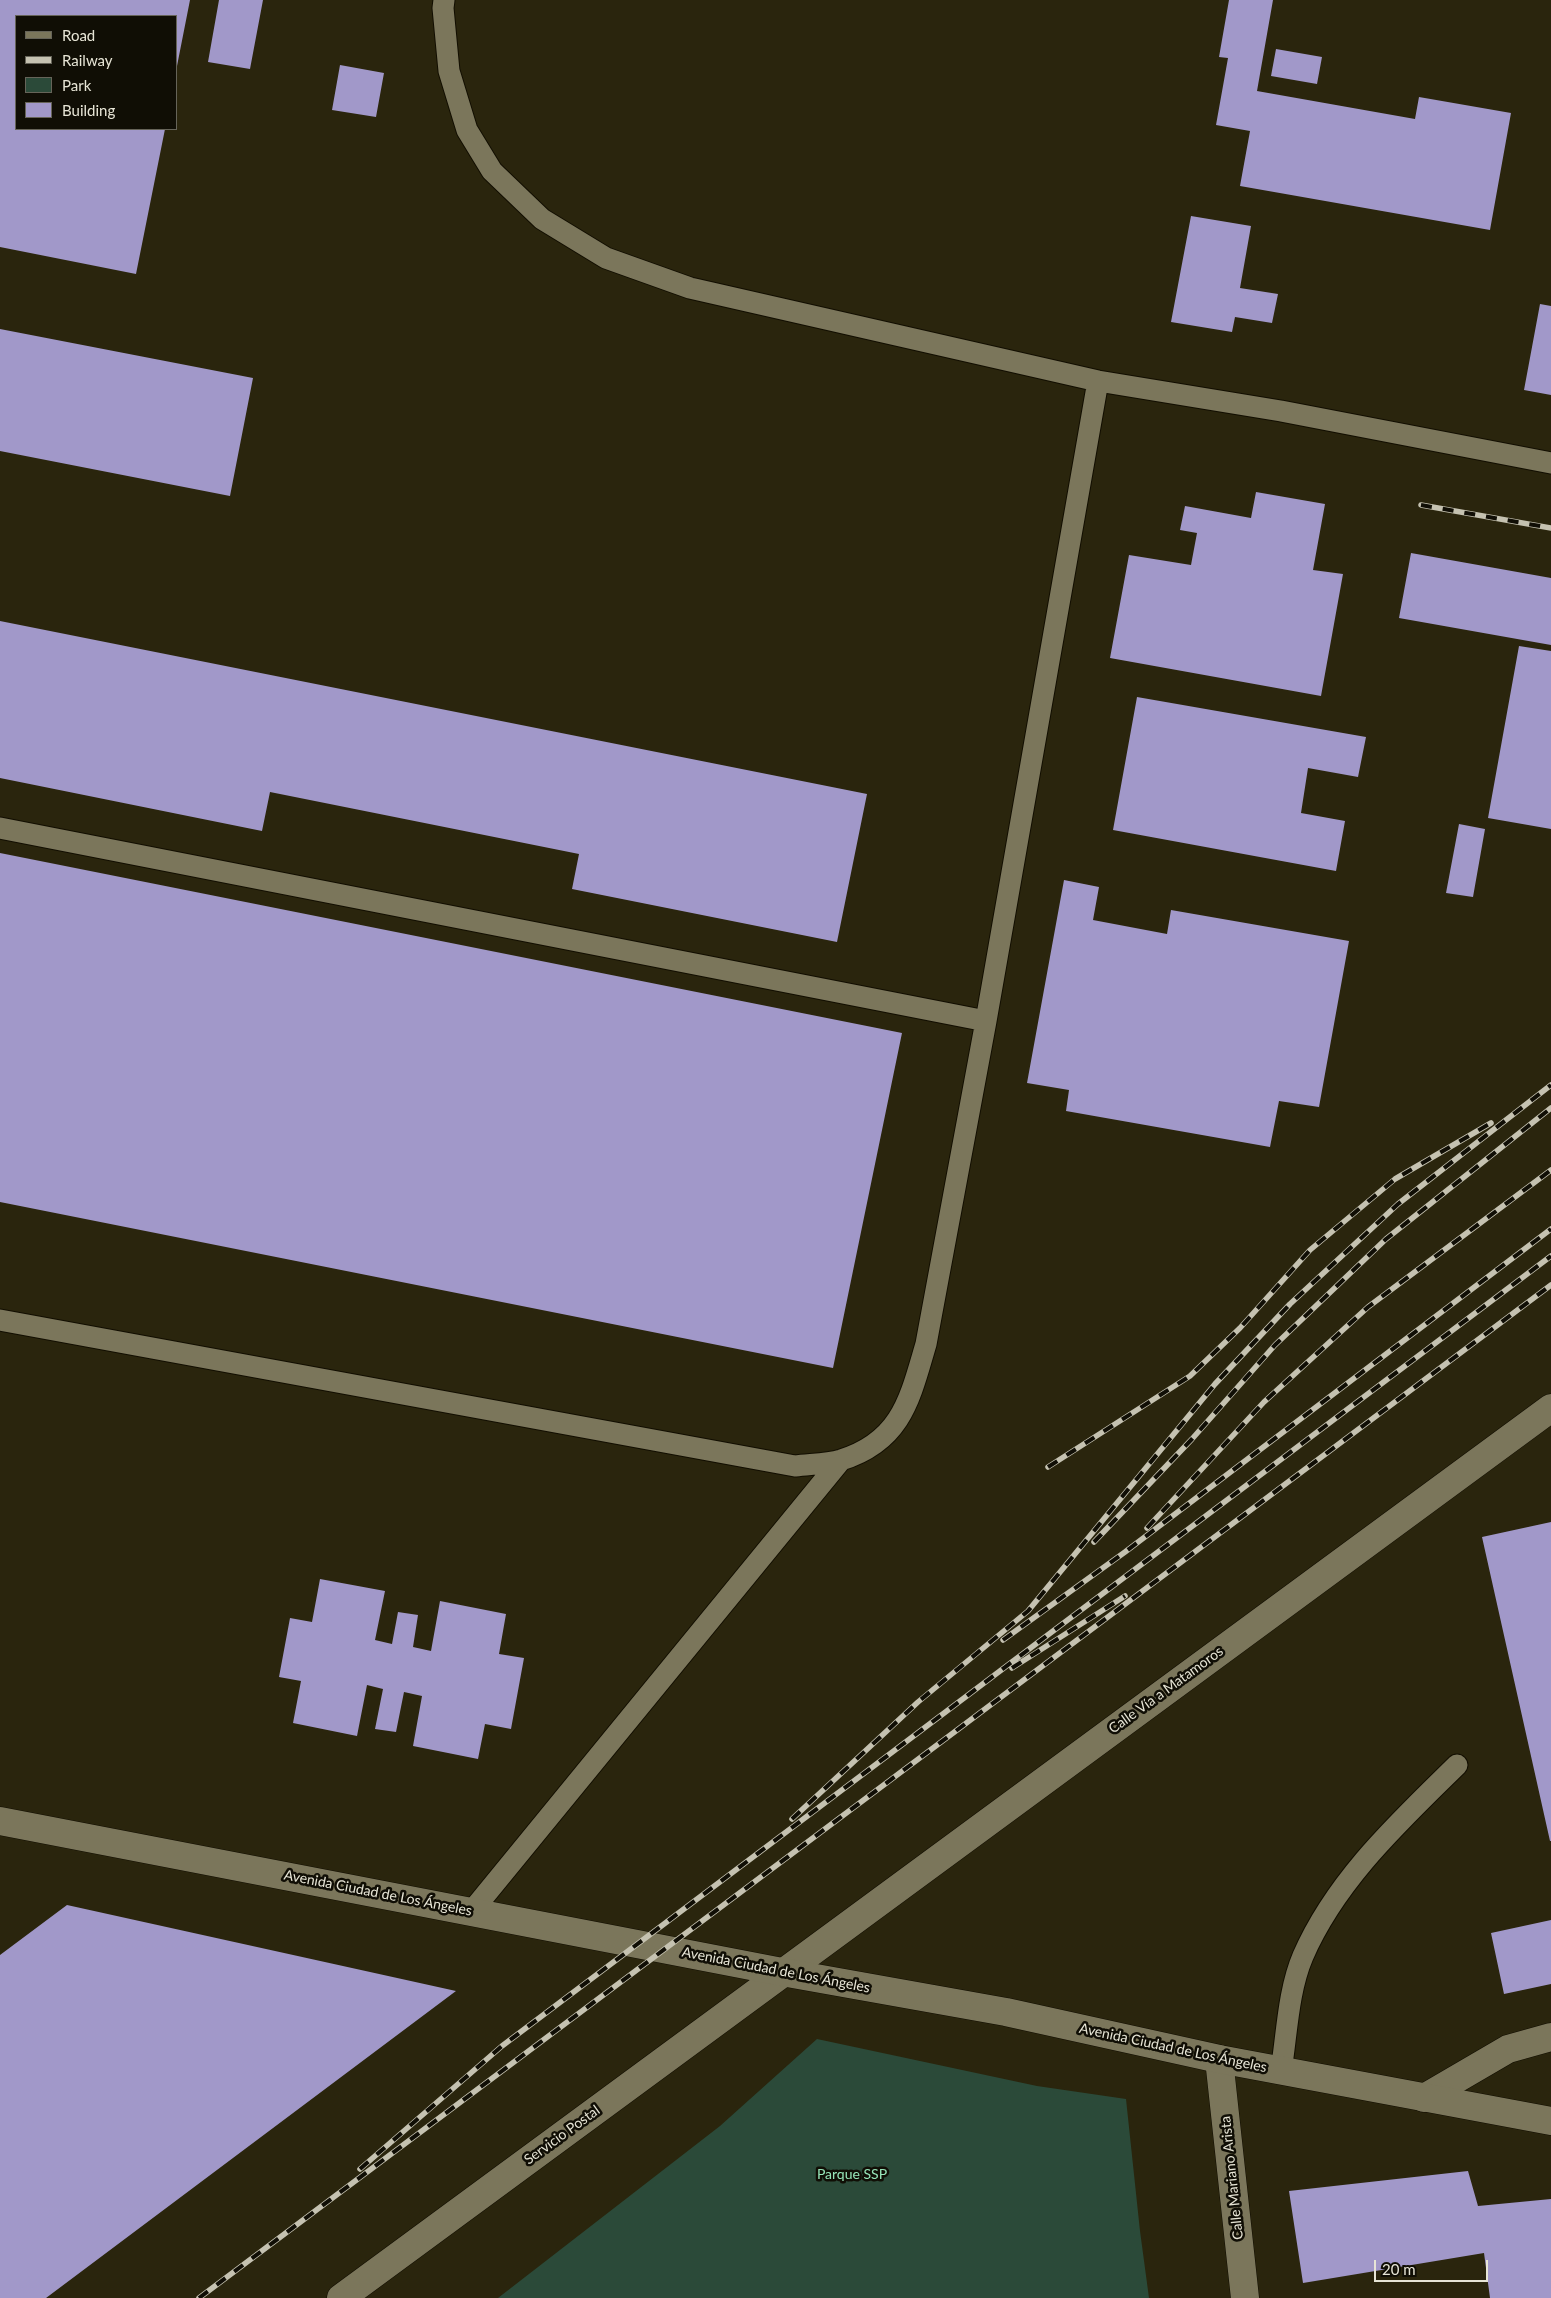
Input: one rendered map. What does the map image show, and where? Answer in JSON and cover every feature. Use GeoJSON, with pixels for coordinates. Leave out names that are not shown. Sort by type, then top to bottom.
{"type":"FeatureCollection","features":[{"type":"Feature","properties":{"kind":"street","name":"Calle Vía a Matamoros"},"geometry":{"type":"LineString","coordinates":[[782,1972],[1551,1408]]}},
{"type":"Feature","properties":{"kind":"street","name":"Avenida Ciudad de Los Ángeles"},"geometry":{"type":"LineString","coordinates":[[0,1820],[782,1972],[1006,2012],[1219,2059],[1551,2121]]}},
{"type":"Feature","properties":{"kind":"street","name":"Servicio Postal"},"geometry":{"type":"LineString","coordinates":[[341,2298],[782,1972]]}},
{"type":"Feature","properties":{"kind":"street"},"geometry":{"type":"LineString","coordinates":[[1424,2098],[1508,2049],[1551,2037]]}},
{"type":"Feature","properties":{"kind":"street","name":"Calle Mariano Arista"},"geometry":{"type":"LineString","coordinates":[[1219,2059],[1246,2298]]}},
{"type":"Feature","properties":{"kind":"lane"},"geometry":{"type":"LineString","coordinates":[[444,0],[443,8],[449,71],[466,130],[492,171],[542,219],[606,258],[690,288],[1098,381],[1281,411],[1551,463]]}},
{"type":"Feature","properties":{"kind":"lane"},"geometry":{"type":"LineString","coordinates":[[0,1320],[795,1466],[841,1460],[876,1443],[899,1420],[911,1394],[926,1344],[986,1021],[1098,381]]}},
{"type":"Feature","properties":{"kind":"lane"},"geometry":{"type":"LineString","coordinates":[[0,828],[986,1021]]}},
{"type":"Feature","properties":{"kind":"lane"},"geometry":{"type":"LineString","coordinates":[[472,1911],[841,1460]]}},
{"type":"Feature","properties":{"kind":"lane"},"geometry":{"type":"LineString","coordinates":[[1281,2071],[1291,2000],[1302,1957],[1328,1906],[1385,1836],[1457,1765]]}},
{"type":"Feature","properties":{"kind":"green space","name":"Parque SSP"},"geometry":{"type":"Polygon","coordinates":[[[817,2039],[1037,2086],[1126,2099],[1149,2298],[498,2298],[720,2126],[817,2039]]]}},
{"type":"Feature","properties":{"kind":"building"},"geometry":{"type":"Polygon","coordinates":[[[0,0],[190,0],[178,61],[178,15],[15,15],[15,130],[165,130],[136,274],[0,247],[0,0]]]}},
{"type":"Feature","properties":{"kind":"building"},"geometry":{"type":"Polygon","coordinates":[[[219,0],[263,0],[250,69],[208,62],[219,0]]]}},
{"type":"Feature","properties":{"kind":"building"},"geometry":{"type":"Polygon","coordinates":[[[1229,0],[1273,0],[1257,91],[1415,119],[1419,97],[1511,113],[1490,230],[1240,186],[1250,131],[1216,125],[1228,58],[1219,57],[1229,0]]]}},
{"type":"Feature","properties":{"kind":"building"},"geometry":{"type":"Polygon","coordinates":[[[1276,49],[1322,57],[1317,84],[1271,76],[1276,49]]]}},
{"type":"Feature","properties":{"kind":"building"},"geometry":{"type":"Polygon","coordinates":[[[340,65],[384,73],[376,117],[332,110],[340,65]]]}},
{"type":"Feature","properties":{"kind":"building"},"geometry":{"type":"Polygon","coordinates":[[[1191,216],[1251,226],[1240,288],[1278,294],[1272,323],[1235,317],[1232,332],[1171,322],[1191,216]]]}},
{"type":"Feature","properties":{"kind":"building"},"geometry":{"type":"Polygon","coordinates":[[[1540,304],[1551,306],[1551,395],[1524,390],[1540,304]]]}},
{"type":"Feature","properties":{"kind":"building"},"geometry":{"type":"Polygon","coordinates":[[[0,329],[253,378],[230,496],[0,451],[0,329]]]}},
{"type":"Feature","properties":{"kind":"building"},"geometry":{"type":"Polygon","coordinates":[[[1256,492],[1325,504],[1313,570],[1343,574],[1321,696],[1110,658],[1129,555],[1191,565],[1197,533],[1180,530],[1185,506],[1251,518],[1256,492]]]}},
{"type":"Feature","properties":{"kind":"building"},"geometry":{"type":"Polygon","coordinates":[[[1411,553],[1551,578],[1551,645],[1399,618],[1411,553]]]}},
{"type":"Feature","properties":{"kind":"building"},"geometry":{"type":"Polygon","coordinates":[[[0,621],[867,794],[837,942],[572,889],[579,854],[270,792],[262,831],[0,778],[0,621]]]}},
{"type":"Feature","properties":{"kind":"building"},"geometry":{"type":"Polygon","coordinates":[[[1519,646],[1551,651],[1551,829],[1488,818],[1519,646]]]}},
{"type":"Feature","properties":{"kind":"building"},"geometry":{"type":"Polygon","coordinates":[[[1137,697],[1366,737],[1358,777],[1308,768],[1301,813],[1345,821],[1336,871],[1113,830],[1137,697]]]}},
{"type":"Feature","properties":{"kind":"building"},"geometry":{"type":"Polygon","coordinates":[[[1459,824],[1485,829],[1473,897],[1446,893],[1459,824]]]}},
{"type":"Feature","properties":{"kind":"building"},"geometry":{"type":"Polygon","coordinates":[[[0,853],[902,1033],[833,1368],[0,1202],[0,853]]]}},
{"type":"Feature","properties":{"kind":"building"},"geometry":{"type":"Polygon","coordinates":[[[1064,880],[1099,887],[1093,920],[1167,934],[1171,910],[1349,941],[1319,1107],[1279,1101],[1270,1147],[1066,1111],[1069,1090],[1027,1083],[1064,880]]]}},
{"type":"Feature","properties":{"kind":"building"},"geometry":{"type":"Polygon","coordinates":[[[1551,1522],[1551,1841],[1550,1841],[1482,1537],[1551,1522]]]}},
{"type":"Feature","properties":{"kind":"building"},"geometry":{"type":"Polygon","coordinates":[[[320,1579],[385,1591],[375,1640],[392,1644],[398,1612],[418,1615],[413,1647],[431,1651],[440,1601],[506,1614],[499,1654],[524,1658],[511,1729],[485,1724],[478,1759],[413,1746],[422,1696],[404,1692],[396,1732],[375,1729],[383,1689],[367,1685],[357,1736],[293,1723],[301,1681],[279,1677],[290,1618],[312,1622],[320,1579]]]}},
{"type":"Feature","properties":{"kind":"building"},"geometry":{"type":"Polygon","coordinates":[[[67,1905],[456,1991],[46,2298],[0,2298],[0,1955],[67,1905]]]}},
{"type":"Feature","properties":{"kind":"building"},"geometry":{"type":"Polygon","coordinates":[[[1551,1920],[1551,1984],[1504,1994],[1491,1933],[1551,1920]]]}},
{"type":"Feature","properties":{"kind":"building"},"geometry":{"type":"Polygon","coordinates":[[[1468,2171],[1478,2206],[1551,2199],[1551,2298],[1490,2298],[1484,2253],[1303,2283],[1289,2191],[1468,2171]]]}},
{"type":"Feature","properties":{"kind":"railway"},"geometry":{"type":"LineString","coordinates":[[1421,505],[1551,528]]}},
{"type":"Feature","properties":{"kind":"railway"},"geometry":{"type":"LineString","coordinates":[[792,1819],[918,1702],[1028,1611],[1215,1384],[1290,1304],[1398,1204],[1551,1085]]}},
{"type":"Feature","properties":{"kind":"railway"},"geometry":{"type":"LineString","coordinates":[[1094,1542],[1192,1439],[1275,1345],[1386,1239],[1551,1108]]}},
{"type":"Feature","properties":{"kind":"railway"},"geometry":{"type":"LineString","coordinates":[[1048,1467],[1190,1376],[1240,1328],[1310,1250],[1395,1179],[1491,1123]]}},
{"type":"Feature","properties":{"kind":"railway"},"geometry":{"type":"LineString","coordinates":[[1147,1528],[1264,1402],[1368,1307],[1551,1170]]}},
{"type":"Feature","properties":{"kind":"railway"},"geometry":{"type":"LineString","coordinates":[[1003,1640],[1125,1552],[1551,1229]]}},
{"type":"Feature","properties":{"kind":"railway"},"geometry":{"type":"LineString","coordinates":[[360,2169],[502,2046],[1551,1256]]}},
{"type":"Feature","properties":{"kind":"railway"},"geometry":{"type":"LineString","coordinates":[[199,2298],[1551,1285]]}},
{"type":"Feature","properties":{"kind":"railway"},"geometry":{"type":"LineString","coordinates":[[1012,1668],[1125,1596]]}}]}
